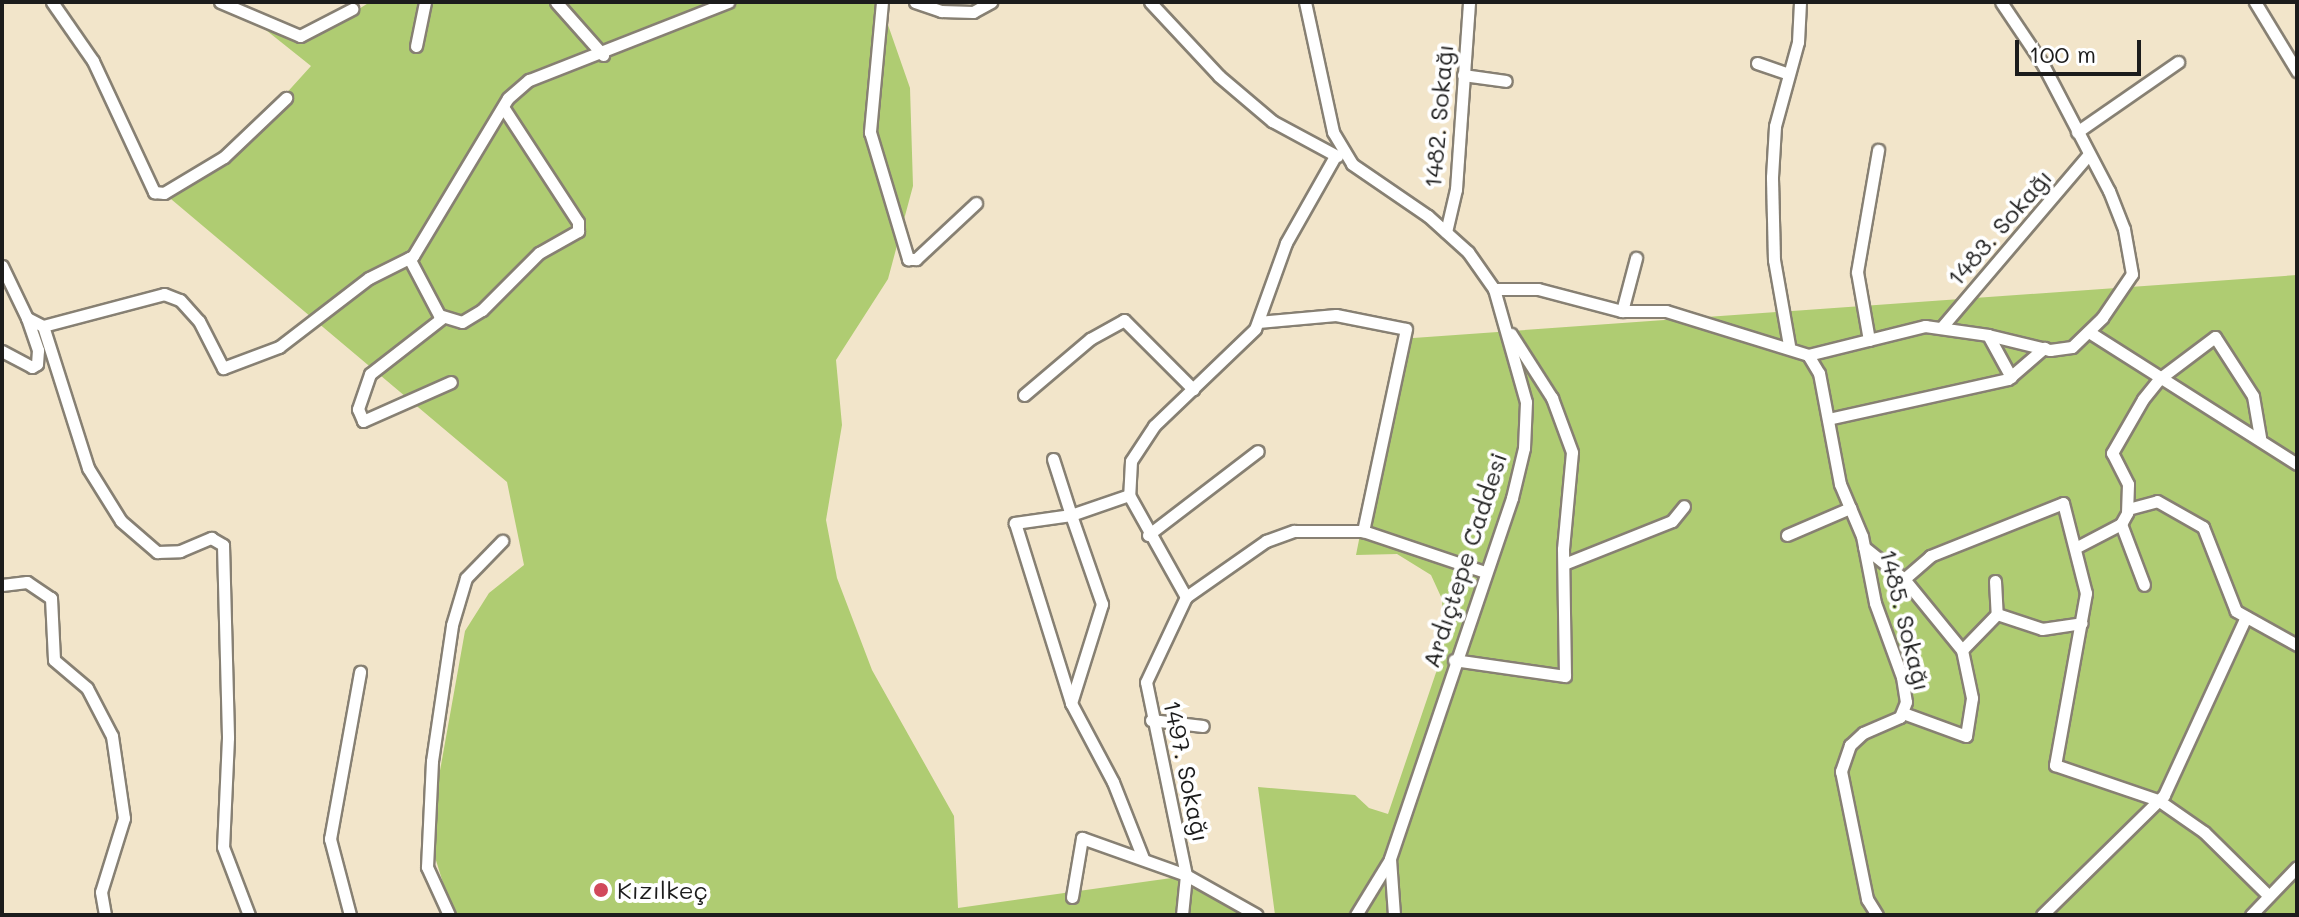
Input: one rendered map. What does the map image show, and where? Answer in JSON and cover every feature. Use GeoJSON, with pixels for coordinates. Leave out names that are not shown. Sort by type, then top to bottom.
{"type":"FeatureCollection","features":[{"type":"Feature","properties":{"kind":"street"},"geometry":{"type":"LineString","coordinates":[[52,2],[93,61],[154,192],[164,193],[224,157],[286,98]]}},
{"type":"Feature","properties":{"kind":"street"},"geometry":{"type":"LineString","coordinates":[[220,2],[303,36],[352,9]]}},
{"type":"Feature","properties":{"kind":"street"},"geometry":{"type":"LineString","coordinates":[[416,46],[425,2]]}},
{"type":"Feature","properties":{"kind":"street"},"geometry":{"type":"LineString","coordinates":[[556,2],[603,55]]}},
{"type":"Feature","properties":{"kind":"street"},"geometry":{"type":"LineString","coordinates":[[882,2],[870,132],[908,259],[915,260],[976,203]]}},
{"type":"Feature","properties":{"kind":"street"},"geometry":{"type":"LineString","coordinates":[[915,2],[973,12],[991,2]]}},
{"type":"Feature","properties":{"kind":"street"},"geometry":{"type":"LineString","coordinates":[[1150,2],[1219,76],[1272,121],[1339,154],[1286,243],[1258,322],[1154,426],[1131,461],[1129,495],[1148,535],[1186,597],[1266,541],[1294,531],[1363,531],[1485,572]]}},
{"type":"Feature","properties":{"kind":"street","name":"Ardıçtepe Caddesi"},"geometry":{"type":"LineString","coordinates":[[1305,2],[1319,87],[1339,154],[1446,232],[1468,252],[1494,289],[1509,330],[1528,427],[1512,498],[1454,660],[1390,859],[1394,915]]}},
{"type":"Feature","properties":{"kind":"street","name":"1482. Sokağı"},"geometry":{"type":"LineString","coordinates":[[1446,232],[1456,189],[1469,2]]}},
{"type":"Feature","properties":{"kind":"street"},"geometry":{"type":"LineString","coordinates":[[1789,345],[1774,260],[1772,177],[1786,73],[1798,42],[1800,2]]}},
{"type":"Feature","properties":{"kind":"street"},"geometry":{"type":"LineString","coordinates":[[1494,289],[1538,289],[1622,311],[1666,311],[1789,345],[1808,355],[1925,326],[1988,335],[2044,348],[2072,347],[2089,332],[2132,274],[2120,217],[2042,63],[2001,2]]}},
{"type":"Feature","properties":{"kind":"street"},"geometry":{"type":"LineString","coordinates":[[2255,2],[2297,71]]}},
{"type":"Feature","properties":{"kind":"street"},"geometry":{"type":"LineString","coordinates":[[27,318],[43,326],[156,295],[173,296],[199,321],[218,364],[230,369],[279,347],[369,278],[409,258],[503,107],[529,80],[603,55],[722,3]]}},
{"type":"Feature","properties":{"kind":"street"},"geometry":{"type":"LineString","coordinates":[[2077,132],[2178,62]]}},
{"type":"Feature","properties":{"kind":"street"},"geometry":{"type":"LineString","coordinates":[[1757,63],[1786,73]]}},
{"type":"Feature","properties":{"kind":"street"},"geometry":{"type":"LineString","coordinates":[[1463,75],[1506,81]]}},
{"type":"Feature","properties":{"kind":"street"},"geometry":{"type":"LineString","coordinates":[[451,382],[363,421],[358,409],[370,374],[442,318],[462,322],[482,310],[539,253],[579,229],[503,107]]}},
{"type":"Feature","properties":{"kind":"street"},"geometry":{"type":"LineString","coordinates":[[1869,340],[1857,272],[1878,150]]}},
{"type":"Feature","properties":{"kind":"street","name":"1483. Sokağı"},"geometry":{"type":"LineString","coordinates":[[1941,328],[2089,154]]}},
{"type":"Feature","properties":{"kind":"street"},"geometry":{"type":"LineString","coordinates":[[409,258],[442,318]]}},
{"type":"Feature","properties":{"kind":"street"},"geometry":{"type":"LineString","coordinates":[[1622,311],[1636,258]]}},
{"type":"Feature","properties":{"kind":"street"},"geometry":{"type":"LineString","coordinates":[[2,266],[27,318],[38,350],[37,364],[32,367],[2,351]]}},
{"type":"Feature","properties":{"kind":"street"},"geometry":{"type":"LineString","coordinates":[[1258,322],[1336,315],[1406,329],[1363,531]]}},
{"type":"Feature","properties":{"kind":"street"},"geometry":{"type":"LineString","coordinates":[[1024,395],[1090,339],[1124,320],[1193,389]]}},
{"type":"Feature","properties":{"kind":"street"},"geometry":{"type":"LineString","coordinates":[[43,326],[88,468],[121,521],[157,552],[180,551],[211,538],[223,545],[228,738],[221,817],[223,847],[249,915]]}},
{"type":"Feature","properties":{"kind":"street"},"geometry":{"type":"LineString","coordinates":[[1454,660],[1565,676],[1564,564],[1572,452],[1540,375],[1509,330]]}},
{"type":"Feature","properties":{"kind":"street"},"geometry":{"type":"LineString","coordinates":[[2089,332],[2159,379],[2260,437],[2297,464]]}},
{"type":"Feature","properties":{"kind":"street"},"geometry":{"type":"LineString","coordinates":[[1988,335],[2011,377]]}},
{"type":"Feature","properties":{"kind":"street"},"geometry":{"type":"LineString","coordinates":[[2077,547],[2121,524],[2128,509],[2128,484],[2112,449],[2159,379],[2215,337],[2253,396],[2260,437]]}},
{"type":"Feature","properties":{"kind":"street"},"geometry":{"type":"LineString","coordinates":[[1828,419],[2011,377],[2044,348]]}},
{"type":"Feature","properties":{"kind":"street","name":"1485. Sokağı"},"geometry":{"type":"LineString","coordinates":[[1808,355],[1819,373],[1850,508],[1864,547],[1875,603],[1902,677],[1903,713],[1863,733],[1850,745],[1841,771],[1867,899],[1877,915]]}},
{"type":"Feature","properties":{"kind":"street"},"geometry":{"type":"LineString","coordinates":[[1148,535],[1258,451]]}},
{"type":"Feature","properties":{"kind":"street"},"geometry":{"type":"LineString","coordinates":[[1053,459],[1102,604],[1071,703]]}},
{"type":"Feature","properties":{"kind":"street"},"geometry":{"type":"LineString","coordinates":[[1129,495],[1071,515],[1015,523],[1071,703],[1113,782],[1143,858]]}},
{"type":"Feature","properties":{"kind":"street"},"geometry":{"type":"LineString","coordinates":[[2128,509],[2157,501],[2203,527],[2236,611],[2297,645]]}},
{"type":"Feature","properties":{"kind":"street"},"geometry":{"type":"LineString","coordinates":[[1904,579],[1930,556],[2063,503],[2086,585],[2082,623],[2055,765],[2158,800],[2204,832],[2269,896]]}},
{"type":"Feature","properties":{"kind":"street"},"geometry":{"type":"LineString","coordinates":[[1564,564],[1672,521],[1684,506]]}},
{"type":"Feature","properties":{"kind":"street"},"geometry":{"type":"LineString","coordinates":[[1787,535],[1850,508]]}},
{"type":"Feature","properties":{"kind":"street"},"geometry":{"type":"LineString","coordinates":[[2121,524],[2144,585]]}},
{"type":"Feature","properties":{"kind":"street"},"geometry":{"type":"LineString","coordinates":[[449,915],[427,867],[432,761],[452,625],[466,578],[502,541]]}},
{"type":"Feature","properties":{"kind":"street"},"geometry":{"type":"LineString","coordinates":[[1864,547],[1904,579],[1962,650],[1972,698],[1966,736],[1903,713]]}},
{"type":"Feature","properties":{"kind":"street"},"geometry":{"type":"LineString","coordinates":[[1962,650],[1997,614],[1995,581]]}},
{"type":"Feature","properties":{"kind":"street"},"geometry":{"type":"LineString","coordinates":[[2,585],[27,582],[51,598],[54,660],[87,688],[112,736],[124,818],[101,892],[105,915]]}},
{"type":"Feature","properties":{"kind":"street","name":"1497. Sokağı"},"geometry":{"type":"LineString","coordinates":[[1182,915],[1186,875],[1175,808],[1151,720],[1146,682],[1186,597]]}},
{"type":"Feature","properties":{"kind":"street"},"geometry":{"type":"LineString","coordinates":[[1997,614],[2042,629],[2082,623]]}},
{"type":"Feature","properties":{"kind":"street"},"geometry":{"type":"LineString","coordinates":[[2042,915],[2158,800],[2182,760],[2246,617]]}},
{"type":"Feature","properties":{"kind":"street"},"geometry":{"type":"LineString","coordinates":[[350,915],[330,839],[360,672]]}},
{"type":"Feature","properties":{"kind":"street"},"geometry":{"type":"LineString","coordinates":[[1151,720],[1203,726]]}},
{"type":"Feature","properties":{"kind":"street"},"geometry":{"type":"LineString","coordinates":[[1072,897],[1082,838],[1186,875],[1257,915]]}},
{"type":"Feature","properties":{"kind":"street"},"geometry":{"type":"LineString","coordinates":[[1356,915],[1390,859]]}},
{"type":"Feature","properties":{"kind":"street"},"geometry":{"type":"LineString","coordinates":[[2251,915],[2297,867]]}},
{"type":"Feature","properties":{"kind":"green space"},"geometry":{"type":"Polygon","coordinates":[[[370,2],[880,2],[910,88],[913,186],[888,279],[836,360],[842,425],[826,520],[837,578],[872,670],[954,816],[958,908],[1193,875],[1264,915],[453,915],[434,854],[436,793],[465,631],[489,593],[524,565],[507,482],[165,194],[227,159],[311,66],[251,18],[317,35],[370,2]]]}},
{"type":"Feature","properties":{"kind":"green space"},"geometry":{"type":"Polygon","coordinates":[[[2297,275],[2297,915],[1275,915],[1258,787],[1355,795],[1369,808],[1388,814],[1444,649],[1442,599],[1431,575],[1397,554],[1356,555],[1399,339],[2297,275]]]}},
{"type":"Feature","properties":{"kind":"place","name":"Kızılkeç"},"geometry":{"type":"Point","coordinates":[601,890]}}]}
